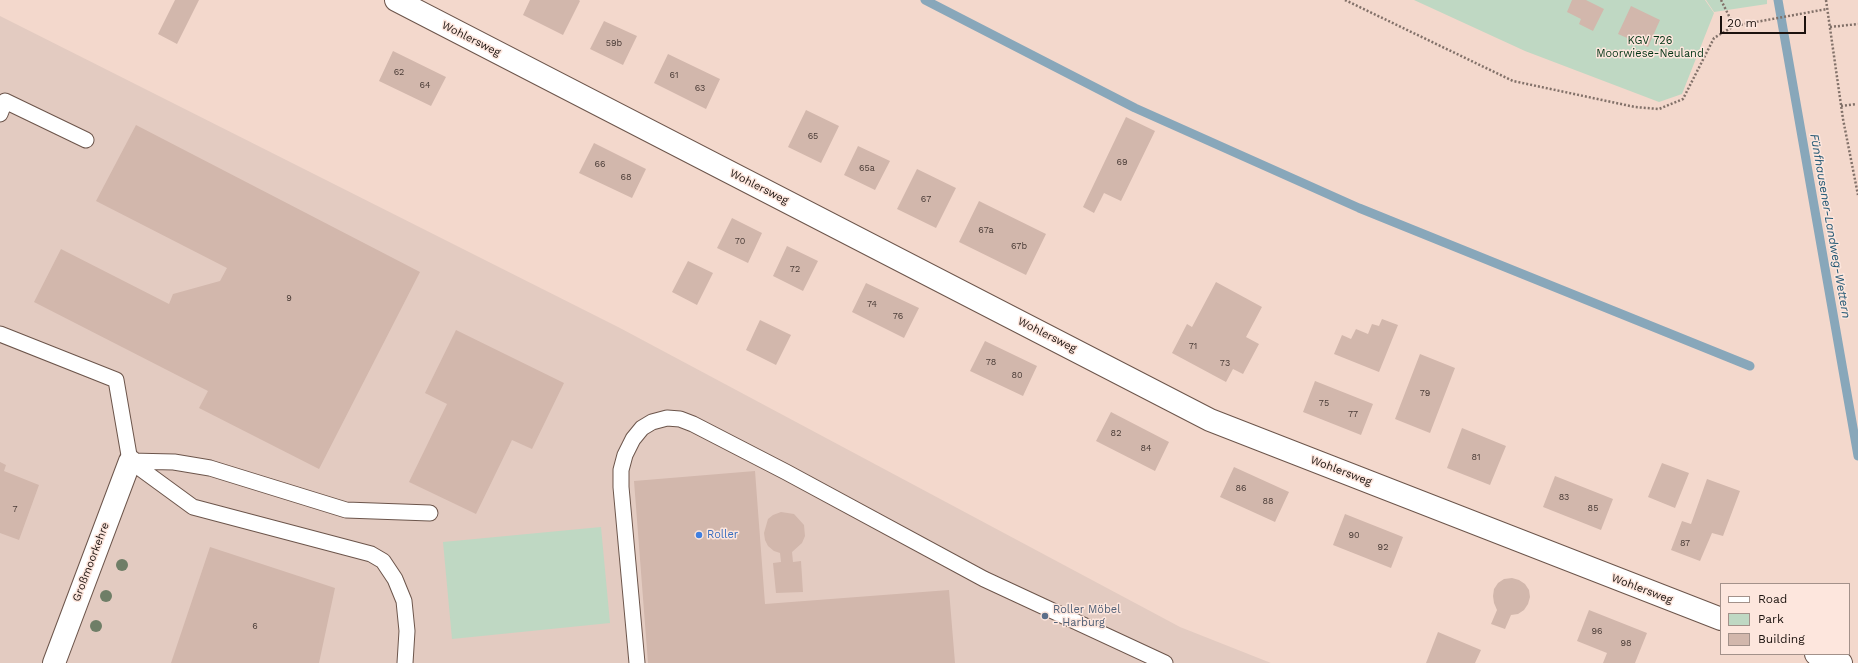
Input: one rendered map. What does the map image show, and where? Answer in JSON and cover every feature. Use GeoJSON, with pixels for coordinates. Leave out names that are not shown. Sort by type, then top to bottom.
{"type":"FeatureCollection","features":[{"type":"Feature","properties":{"kind":"street","name":"Wohlersweg"},"geometry":{"type":"LineString","coordinates":[[396,0],[1210,420],[1720,619]]}},
{"type":"Feature","properties":{"kind":"street","name":"Großmoorkehre"},"geometry":{"type":"LineString","coordinates":[[54,663],[130,461]]}},
{"type":"Feature","properties":{"kind":"street"},"geometry":{"type":"LineString","coordinates":[[1819,655],[1841,663]]}},
{"type":"Feature","properties":{"kind":"lane"},"geometry":{"type":"LineString","coordinates":[[0,114],[5,101],[86,140]]}},
{"type":"Feature","properties":{"kind":"lane"},"geometry":{"type":"LineString","coordinates":[[0,334],[116,380],[130,461],[193,507],[371,554],[383,562],[395,579],[404,601],[407,631],[405,663]]}},
{"type":"Feature","properties":{"kind":"lane"},"geometry":{"type":"LineString","coordinates":[[637,663],[620,487],[621,470],[625,455],[633,439],[642,428],[652,422],[667,418],[680,419],[693,424],[984,579],[1165,663]]}},
{"type":"Feature","properties":{"kind":"lane"},"geometry":{"type":"LineString","coordinates":[[130,461],[174,462],[210,468],[346,510],[430,512]]}},
{"type":"Feature","properties":{"kind":"path"},"geometry":{"type":"LineString","coordinates":[[1345,0],[1513,81],[1635,107],[1659,109],[1684,99],[1714,38],[1734,26],[1827,9]]}},
{"type":"Feature","properties":{"kind":"path"},"geometry":{"type":"LineString","coordinates":[[1721,0],[1734,26]]}},
{"type":"Feature","properties":{"kind":"path"},"geometry":{"type":"LineString","coordinates":[[1826,0],[1841,106],[1858,195]]}},
{"type":"Feature","properties":{"kind":"path"},"geometry":{"type":"LineString","coordinates":[[1830,27],[1858,24]]}},
{"type":"Feature","properties":{"kind":"path"},"geometry":{"type":"LineString","coordinates":[[1841,106],[1856,104]]}},
{"type":"Feature","properties":{"kind":"shaded area"},"geometry":{"type":"Polygon","coordinates":[[[0,16],[620,328],[1180,627],[1271,663],[0,663],[0,16]]]}},
{"type":"Feature","properties":{"kind":"green space","name":"KGV 726 Moorwiese-Neuland"},"geometry":{"type":"Polygon","coordinates":[[[1414,0],[1705,0],[1714,13],[1682,94],[1659,102],[1525,51],[1414,0]]]}},
{"type":"Feature","properties":{"kind":"green space"},"geometry":{"type":"Polygon","coordinates":[[[1706,0],[1767,0],[1767,4],[1714,12],[1706,0]]]}},
{"type":"Feature","properties":{"kind":"green space"},"geometry":{"type":"Polygon","coordinates":[[[601,527],[610,623],[452,639],[443,542],[601,527]]]}},
{"type":"Feature","properties":{"kind":"building"},"geometry":{"type":"Polygon","coordinates":[[[175,0],[199,0],[177,44],[158,34],[175,0]]]}},
{"type":"Feature","properties":{"kind":"building"},"geometry":{"type":"Polygon","coordinates":[[[530,0],[580,1],[563,35],[523,15],[530,0]]]}},
{"type":"Feature","properties":{"kind":"building"},"geometry":{"type":"Polygon","coordinates":[[[1572,0],[1586,0],[1604,9],[1593,31],[1579,24],[1581,19],[1567,12],[1572,0]]]}},
{"type":"Feature","properties":{"kind":"building"},"geometry":{"type":"Polygon","coordinates":[[[1631,6],[1660,20],[1648,47],[1618,34],[1631,6]]]}},
{"type":"Feature","properties":{"kind":"building"},"geometry":{"type":"Polygon","coordinates":[[[604,21],[637,36],[623,65],[590,49],[604,21]]]}},
{"type":"Feature","properties":{"kind":"building"},"geometry":{"type":"Polygon","coordinates":[[[393,51],[446,77],[431,106],[379,81],[393,51]]]}},
{"type":"Feature","properties":{"kind":"building"},"geometry":{"type":"Polygon","coordinates":[[[668,54],[720,79],[706,109],[654,83],[668,54]]]}},
{"type":"Feature","properties":{"kind":"building"},"geometry":{"type":"Polygon","coordinates":[[[806,110],[839,126],[821,163],[788,147],[806,110]]]}},
{"type":"Feature","properties":{"kind":"building"},"geometry":{"type":"Polygon","coordinates":[[[1126,117],[1155,131],[1121,201],[1104,193],[1094,213],[1083,207],[1126,117]]]}},
{"type":"Feature","properties":{"kind":"building"},"geometry":{"type":"Polygon","coordinates":[[[136,125],[420,272],[319,469],[199,408],[208,391],[34,302],[61,249],[169,304],[173,294],[220,281],[227,268],[96,201],[136,125]]]}},
{"type":"Feature","properties":{"kind":"building"},"geometry":{"type":"Polygon","coordinates":[[[594,143],[646,169],[632,198],[579,173],[594,143]]]}},
{"type":"Feature","properties":{"kind":"building"},"geometry":{"type":"Polygon","coordinates":[[[858,146],[890,161],[875,190],[844,175],[858,146]]]}},
{"type":"Feature","properties":{"kind":"building"},"geometry":{"type":"Polygon","coordinates":[[[917,169],[956,188],[936,228],[897,209],[917,169]]]}},
{"type":"Feature","properties":{"kind":"building"},"geometry":{"type":"Polygon","coordinates":[[[979,201],[1046,234],[1026,275],[959,242],[979,201]]]}},
{"type":"Feature","properties":{"kind":"building"},"geometry":{"type":"Polygon","coordinates":[[[732,218],[762,233],[748,263],[717,248],[732,218]]]}},
{"type":"Feature","properties":{"kind":"building"},"geometry":{"type":"Polygon","coordinates":[[[787,246],[818,261],[803,291],[773,276],[787,246]]]}},
{"type":"Feature","properties":{"kind":"building"},"geometry":{"type":"Polygon","coordinates":[[[688,261],[713,273],[697,305],[672,292],[688,261]]]}},
{"type":"Feature","properties":{"kind":"building"},"geometry":{"type":"Polygon","coordinates":[[[1216,282],[1262,307],[1246,337],[1259,344],[1243,374],[1233,369],[1226,382],[1172,353],[1187,324],[1192,327],[1216,282]]]}},
{"type":"Feature","properties":{"kind":"building"},"geometry":{"type":"Polygon","coordinates":[[[866,283],[919,308],[904,338],[852,312],[866,283]]]}},
{"type":"Feature","properties":{"kind":"building"},"geometry":{"type":"Polygon","coordinates":[[[1382,319],[1398,325],[1379,372],[1334,354],[1342,335],[1351,339],[1356,329],[1368,334],[1372,324],[1379,326],[1382,319]]]}},
{"type":"Feature","properties":{"kind":"building"},"geometry":{"type":"Polygon","coordinates":[[[760,320],[791,335],[776,365],[746,350],[760,320]]]}},
{"type":"Feature","properties":{"kind":"building"},"geometry":{"type":"Polygon","coordinates":[[[456,330],[564,383],[532,449],[512,440],[476,514],[409,482],[447,404],[425,393],[456,330]]]}},
{"type":"Feature","properties":{"kind":"building"},"geometry":{"type":"Polygon","coordinates":[[[985,341],[1037,366],[1023,396],[970,371],[985,341]]]}},
{"type":"Feature","properties":{"kind":"building"},"geometry":{"type":"Polygon","coordinates":[[[1420,354],[1455,368],[1430,433],[1395,419],[1420,354]]]}},
{"type":"Feature","properties":{"kind":"building"},"geometry":{"type":"Polygon","coordinates":[[[1315,381],[1373,404],[1361,435],[1303,412],[1315,381]]]}},
{"type":"Feature","properties":{"kind":"building"},"geometry":{"type":"Polygon","coordinates":[[[1111,412],[1169,442],[1155,471],[1096,441],[1111,412]]]}},
{"type":"Feature","properties":{"kind":"building"},"geometry":{"type":"Polygon","coordinates":[[[1462,428],[1506,446],[1490,485],[1447,468],[1462,428]]]}},
{"type":"Feature","properties":{"kind":"building"},"geometry":{"type":"Polygon","coordinates":[[[0,462],[6,465],[4,471],[39,485],[19,540],[0,533],[0,462]]]}},
{"type":"Feature","properties":{"kind":"building"},"geometry":{"type":"Polygon","coordinates":[[[1662,463],[1689,473],[1675,508],[1648,497],[1662,463]]]}},
{"type":"Feature","properties":{"kind":"building"},"geometry":{"type":"Polygon","coordinates":[[[1234,467],[1289,492],[1275,522],[1220,497],[1234,467]]]}},
{"type":"Feature","properties":{"kind":"building","name":"Roller"},"geometry":{"type":"Polygon","coordinates":[[[755,471],[765,604],[949,590],[955,663],[648,663],[634,481],[755,471]]]}},
{"type":"Feature","properties":{"kind":"building"},"geometry":{"type":"Polygon","coordinates":[[[1555,476],[1613,499],[1601,530],[1543,507],[1555,476]]]}},
{"type":"Feature","properties":{"kind":"building"},"geometry":{"type":"Polygon","coordinates":[[[1707,479],[1740,491],[1723,536],[1712,533],[1700,561],[1671,550],[1682,521],[1691,524],[1707,479]]]}},
{"type":"Feature","properties":{"kind":"building"},"geometry":{"type":"Polygon","coordinates":[[[781,512],[794,514],[804,525],[805,536],[802,543],[792,552],[793,562],[801,561],[803,592],[776,593],[773,563],[781,562],[780,553],[774,551],[768,546],[764,533],[768,519],[781,512]]]}},
{"type":"Feature","properties":{"kind":"building"},"geometry":{"type":"Polygon","coordinates":[[[1345,514],[1403,537],[1391,568],[1333,545],[1345,514]]]}},
{"type":"Feature","properties":{"kind":"building"},"geometry":{"type":"Polygon","coordinates":[[[210,547],[335,588],[319,663],[171,663],[210,547]]]}},
{"type":"Feature","properties":{"kind":"building"},"geometry":{"type":"Polygon","coordinates":[[[1512,578],[1525,584],[1529,590],[1530,597],[1524,610],[1518,614],[1511,615],[1505,629],[1491,624],[1497,610],[1493,596],[1494,589],[1498,583],[1504,579],[1512,578]]]}},
{"type":"Feature","properties":{"kind":"building"},"geometry":{"type":"Polygon","coordinates":[[[1589,610],[1647,633],[1635,663],[1603,663],[1607,653],[1577,641],[1589,610]]]}},
{"type":"Feature","properties":{"kind":"building"},"geometry":{"type":"Polygon","coordinates":[[[1438,632],[1481,650],[1475,663],[1426,663],[1438,632]]]}},
{"type":"Feature","properties":{"kind":"waterway"},"geometry":{"type":"LineString","coordinates":[[925,0],[1135,108],[1359,208],[1750,366]]}},
{"type":"Feature","properties":{"kind":"waterway","name":"Fünfhausener-Landweg-Wettern"},"geometry":{"type":"LineString","coordinates":[[1778,0],[1858,456]]}},
{"type":"Feature","properties":{"kind":"place","name":"Roller"},"geometry":{"type":"Point","coordinates":[699,535]}},
{"type":"Feature","properties":{"kind":"place","name":"Roller Möbel - Harburg"},"geometry":{"type":"Point","coordinates":[1045,616]}}]}
